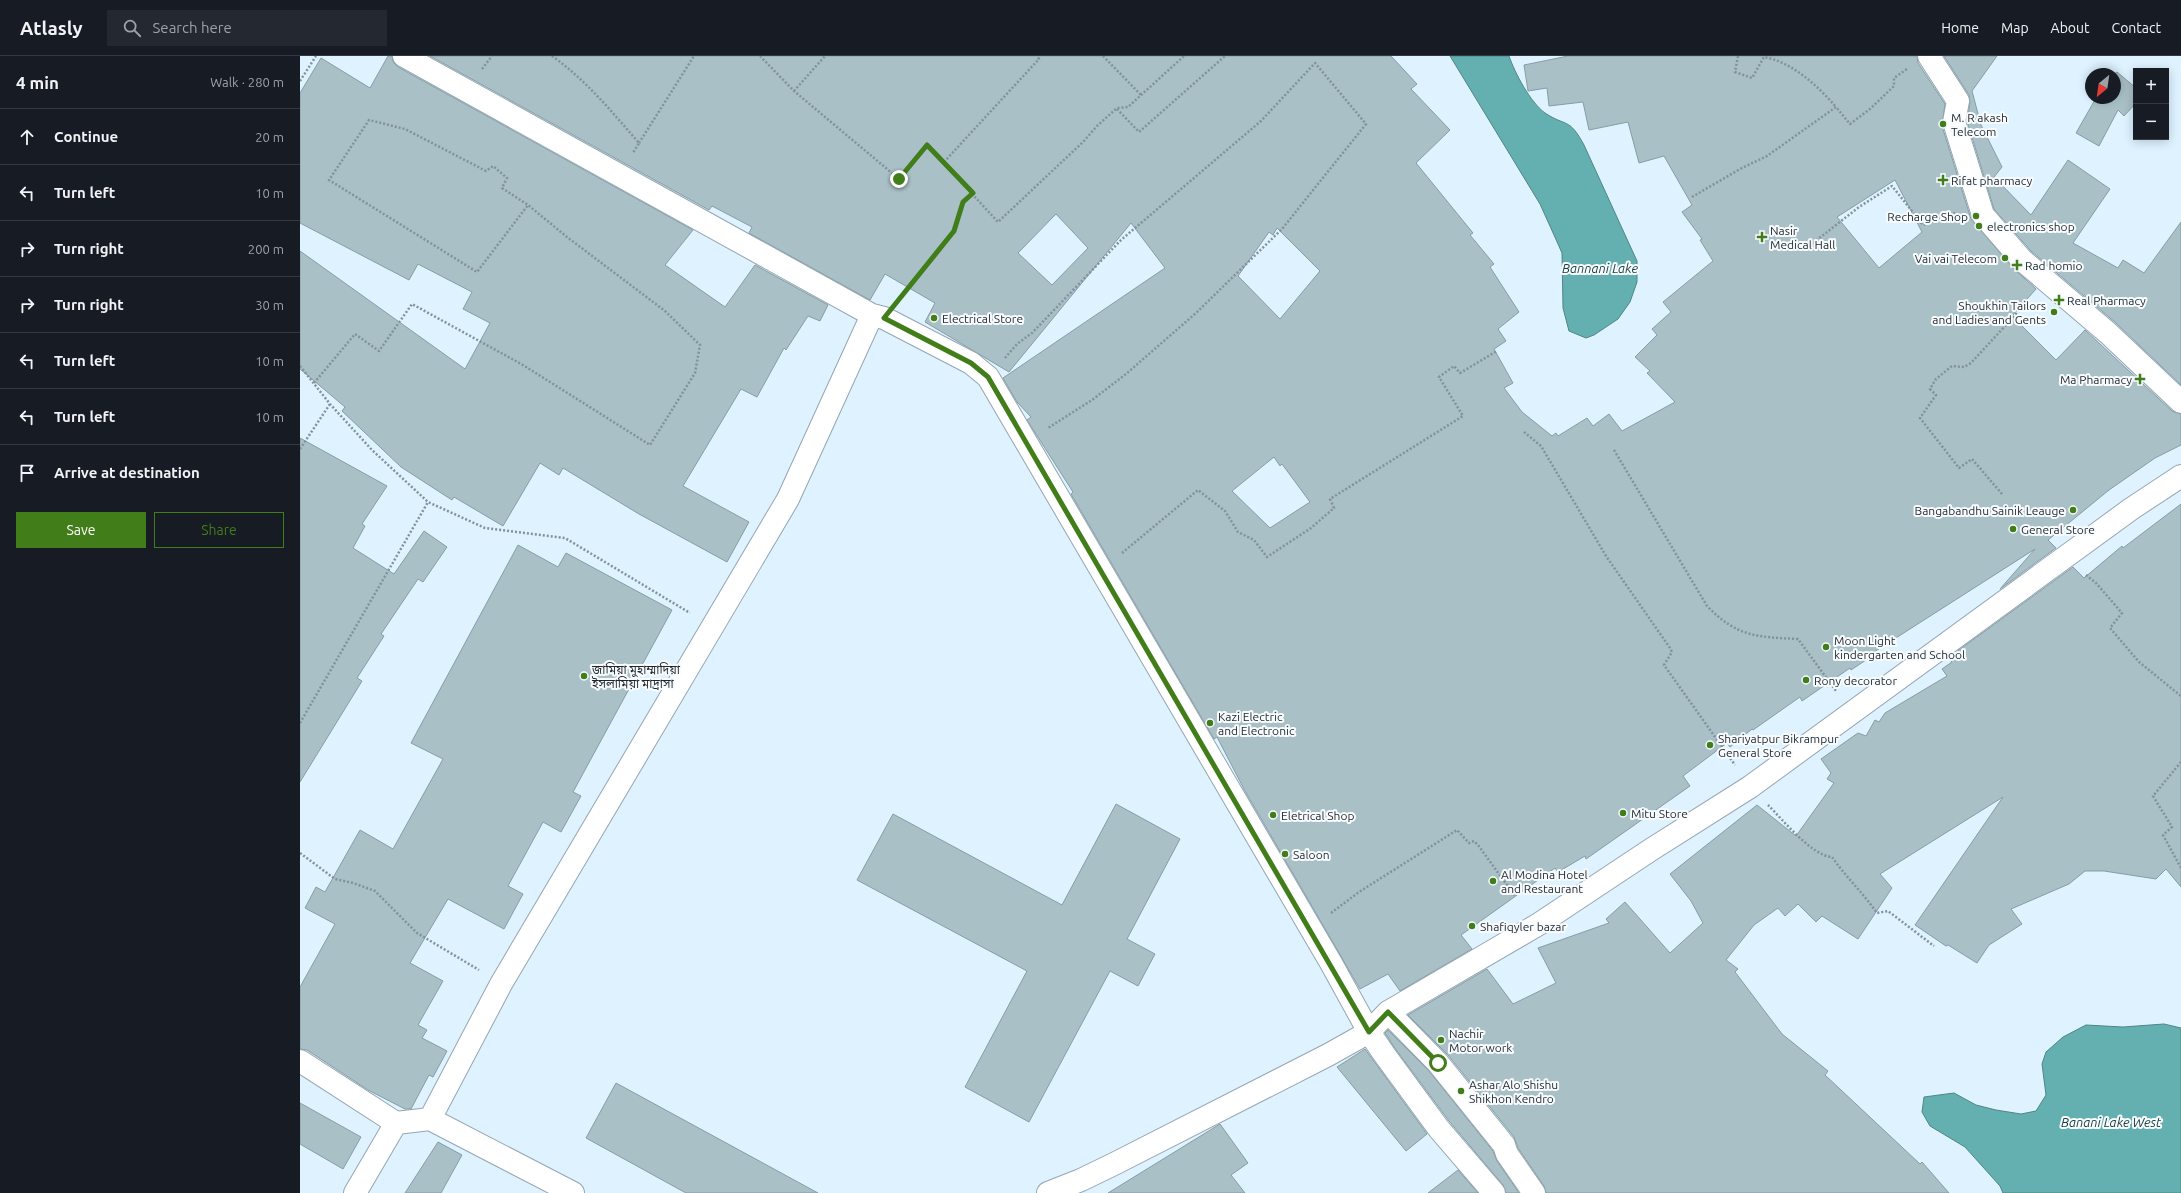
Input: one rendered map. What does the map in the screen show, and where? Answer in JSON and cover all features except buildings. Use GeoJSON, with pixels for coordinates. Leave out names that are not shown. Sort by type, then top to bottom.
{"type":"FeatureCollection","features":[{"type":"Feature","properties":{"kind":"street"},"geometry":{"type":"LineString","coordinates":[[404,56],[620,177],[878,317],[971,363],[988,377],[1369,1032],[1439,1129],[1494,1193]]}},
{"type":"Feature","properties":{"kind":"street"},"geometry":{"type":"LineString","coordinates":[[1921,60],[1958,101],[1954,122],[1983,215],[2022,260],[2108,333],[2181,402]]}},
{"type":"Feature","properties":{"kind":"street"},"geometry":{"type":"LineString","coordinates":[[430,1119],[501,984],[788,499],[878,317]]}},
{"type":"Feature","properties":{"kind":"street"},"geometry":{"type":"LineString","coordinates":[[1048,1193],[1107,1167],[1328,1055],[1369,1032],[1388,1012],[1539,924],[1652,849],[1750,787],[1852,714],[2062,559],[2144,500],[2181,476]]}},
{"type":"Feature","properties":{"kind":"street"},"geometry":{"type":"LineString","coordinates":[[1388,1012],[1438,1063],[1504,1145],[1507,1154],[1534,1193]]}},
{"type":"Feature","properties":{"kind":"street"},"geometry":{"type":"LineString","coordinates":[[300,1061],[396,1123],[430,1119],[573,1193]]}},
{"type":"Feature","properties":{"kind":"street"},"geometry":{"type":"LineString","coordinates":[[355,1193],[396,1123]]}},
{"type":"Feature","properties":{"kind":"path"},"geometry":{"type":"LineString","coordinates":[[300,81],[316,56]]}},
{"type":"Feature","properties":{"kind":"path"},"geometry":{"type":"LineString","coordinates":[[552,56],[569,68],[593,91],[639,143]]}},
{"type":"Feature","properties":{"kind":"path"},"geometry":{"type":"LineString","coordinates":[[620,177],[639,143],[694,56]]}},
{"type":"Feature","properties":{"kind":"path"},"geometry":{"type":"LineString","coordinates":[[760,56],[794,91],[899,179],[927,145],[973,193],[998,222],[1117,108],[1128,107],[1184,56]]}},
{"type":"Feature","properties":{"kind":"path"},"geometry":{"type":"LineString","coordinates":[[794,91],[825,56]]}},
{"type":"Feature","properties":{"kind":"path"},"geometry":{"type":"LineString","coordinates":[[944,162],[1039,59],[1037,56]]}},
{"type":"Feature","properties":{"kind":"path"},"geometry":{"type":"LineString","coordinates":[[1103,56],[1142,95]]}},
{"type":"Feature","properties":{"kind":"path"},"geometry":{"type":"LineString","coordinates":[[1117,108],[1139,132],[1225,56]]}},
{"type":"Feature","properties":{"kind":"path"},"geometry":{"type":"LineString","coordinates":[[1738,56],[1735,72],[1752,78],[1764,57],[1779,60],[1824,93],[1850,124],[1870,109],[1894,86],[1894,78],[1921,60]]}},
{"type":"Feature","properties":{"kind":"path"},"geometry":{"type":"LineString","coordinates":[[988,377],[1017,344],[1032,333],[1121,240],[1261,121],[1315,62],[1366,124],[1282,229],[1196,313],[1126,374],[1092,400],[1025,442]]}},
{"type":"Feature","properties":{"kind":"path"},"geometry":{"type":"LineString","coordinates":[[1692,197],[1740,169],[1767,156],[1836,107]]}},
{"type":"Feature","properties":{"kind":"path"},"geometry":{"type":"LineString","coordinates":[[314,384],[355,334],[379,352],[412,304],[523,365],[650,445],[695,373],[700,346],[665,311],[567,237],[528,205],[502,188],[507,178],[493,166],[486,171],[405,129],[369,120],[329,180],[477,272],[528,205]]}},
{"type":"Feature","properties":{"kind":"path"},"geometry":{"type":"LineString","coordinates":[[1813,243],[1865,203],[1892,186],[1923,225],[1980,204]]}},
{"type":"Feature","properties":{"kind":"path"},"geometry":{"type":"LineString","coordinates":[[878,317],[954,231],[963,202],[973,193]]}},
{"type":"Feature","properties":{"kind":"path"},"geometry":{"type":"LineString","coordinates":[[2002,494],[1972,459],[1958,468],[1920,418],[1936,395],[1930,389],[1936,379],[1952,366],[1964,367],[1970,363],[2046,280]]}},
{"type":"Feature","properties":{"kind":"path"},"geometry":{"type":"LineString","coordinates":[[1101,572],[1137,539],[1198,490],[1225,511],[1238,532],[1254,540],[1267,557],[1311,528],[1334,508],[1330,499],[1463,416],[1439,377],[1454,366],[1460,373],[1498,351]]}},
{"type":"Feature","properties":{"kind":"path"},"geometry":{"type":"LineString","coordinates":[[300,366],[330,404],[372,450],[428,502],[485,528],[565,538],[711,628]]}},
{"type":"Feature","properties":{"kind":"path"},"geometry":{"type":"LineString","coordinates":[[300,449],[330,404]]}},
{"type":"Feature","properties":{"kind":"path"},"geometry":{"type":"LineString","coordinates":[[1524,432],[1541,446],[1606,556],[1670,648],[1672,652],[1664,665],[1750,787],[1796,836],[1806,841],[1823,856],[1832,857],[1848,879],[1865,897],[1877,913],[1888,911],[1934,946]]}},
{"type":"Feature","properties":{"kind":"path"},"geometry":{"type":"LineString","coordinates":[[1614,450],[1707,606],[1720,620],[1742,632],[1761,638],[1798,639],[1852,714]]}},
{"type":"Feature","properties":{"kind":"path"},"geometry":{"type":"LineString","coordinates":[[300,722],[428,502]]}},
{"type":"Feature","properties":{"kind":"path"},"geometry":{"type":"LineString","coordinates":[[2062,559],[2096,583],[2122,613],[2110,628],[2113,633],[2130,649],[2139,662],[2181,696]]}},
{"type":"Feature","properties":{"kind":"path"},"geometry":{"type":"LineString","coordinates":[[2181,762],[2153,796],[2172,827],[2163,835],[2181,868]]}},
{"type":"Feature","properties":{"kind":"path"},"geometry":{"type":"LineString","coordinates":[[1309,927],[1359,892],[1456,830],[1469,843],[1474,841],[1478,845],[1515,896]]}},
{"type":"Feature","properties":{"kind":"path"},"geometry":{"type":"LineString","coordinates":[[300,853],[335,879],[354,882],[375,891],[417,934],[501,984]]}},
{"type":"Feature","properties":{"kind":"water","name":"Bannani Lake"},"geometry":{"type":"Polygon","coordinates":[[[1450,56],[1509,56],[1519,79],[1539,108],[1552,117],[1571,126],[1584,145],[1637,261],[1637,282],[1630,302],[1618,319],[1594,335],[1586,338],[1569,331],[1563,308],[1562,253],[1540,204],[1450,56]]]}},
{"type":"Feature","properties":{"kind":"water","name":"Banani Lake West"},"geometry":{"type":"Polygon","coordinates":[[[2164,1024],[2181,1028],[2181,1193],[2003,1193],[2000,1186],[1965,1147],[1930,1126],[1922,1112],[1924,1097],[1954,1093],[1976,1105],[1996,1110],[2021,1114],[2036,1111],[2046,1095],[2042,1064],[2046,1052],[2063,1037],[2086,1025],[2123,1027],[2164,1024]]]}},
{"type":"Feature","properties":{"kind":"place","name":"M. R akash Telecom"},"geometry":{"type":"Point","coordinates":[1943,124]}},
{"type":"Feature","properties":{"kind":"place","name":"Rifat pharmacy"},"geometry":{"type":"Point","coordinates":[1943,180]}},
{"type":"Feature","properties":{"kind":"place","name":"Recharge Shop"},"geometry":{"type":"Point","coordinates":[1976,216]}},
{"type":"Feature","properties":{"kind":"place","name":"electronics shop"},"geometry":{"type":"Point","coordinates":[1979,226]}},
{"type":"Feature","properties":{"kind":"place","name":"Nasir Medical Hall"},"geometry":{"type":"Point","coordinates":[1762,237]}},
{"type":"Feature","properties":{"kind":"place","name":"Vai vai Telecom"},"geometry":{"type":"Point","coordinates":[2005,258]}},
{"type":"Feature","properties":{"kind":"place","name":"Rad homio"},"geometry":{"type":"Point","coordinates":[2017,265]}},
{"type":"Feature","properties":{"kind":"place","name":"Real Pharmacy"},"geometry":{"type":"Point","coordinates":[2059,300]}},
{"type":"Feature","properties":{"kind":"place","name":"Shoukhin Tailors and Ladies and Gents"},"geometry":{"type":"Point","coordinates":[2054,312]}},
{"type":"Feature","properties":{"kind":"place","name":"Electrical Store"},"geometry":{"type":"Point","coordinates":[934,318]}},
{"type":"Feature","properties":{"kind":"place","name":"Ma Pharmacy"},"geometry":{"type":"Point","coordinates":[2140,379]}},
{"type":"Feature","properties":{"kind":"place","name":"Bangabandhu Sainik Leauge"},"geometry":{"type":"Point","coordinates":[2073,510]}},
{"type":"Feature","properties":{"kind":"place","name":"General Store"},"geometry":{"type":"Point","coordinates":[2013,529]}},
{"type":"Feature","properties":{"kind":"place","name":"Moon Light kindergarten and School"},"geometry":{"type":"Point","coordinates":[1826,647]}},
{"type":"Feature","properties":{"kind":"place","name":"জামিয়া মুহাম্মাদিয়া ইসলামিয়া মাদ্রাসা"},"geometry":{"type":"Point","coordinates":[584,676]}},
{"type":"Feature","properties":{"kind":"place","name":"Rony decorator"},"geometry":{"type":"Point","coordinates":[1806,680]}},
{"type":"Feature","properties":{"kind":"place","name":"Kazi Electric and Electronic"},"geometry":{"type":"Point","coordinates":[1210,723]}},
{"type":"Feature","properties":{"kind":"place","name":"Shariyatpur Bikrampur General Store"},"geometry":{"type":"Point","coordinates":[1710,745]}},
{"type":"Feature","properties":{"kind":"place","name":"Mitu Store"},"geometry":{"type":"Point","coordinates":[1623,813]}},
{"type":"Feature","properties":{"kind":"place","name":"Eletrical Shop"},"geometry":{"type":"Point","coordinates":[1273,815]}},
{"type":"Feature","properties":{"kind":"place","name":"Saloon"},"geometry":{"type":"Point","coordinates":[1285,854]}},
{"type":"Feature","properties":{"kind":"place","name":"Al Modina Hotel and Restaurant"},"geometry":{"type":"Point","coordinates":[1493,881]}},
{"type":"Feature","properties":{"kind":"place","name":"Shafiqyler bazar"},"geometry":{"type":"Point","coordinates":[1472,926]}},
{"type":"Feature","properties":{"kind":"place","name":"Nachir Motor work"},"geometry":{"type":"Point","coordinates":[1441,1040]}},
{"type":"Feature","properties":{"kind":"place","name":"Ashar Alo Shishu Shikhon Kendro"},"geometry":{"type":"Point","coordinates":[1461,1091]}},
{"type":"Feature","properties":{"kind":"route"},"geometry":{"type":"LineString","coordinates":[[899,179],[927,145],[973,193],[963,202],[954,231],[884,318],[971,363],[988,377],[1369,1032],[1388,1012],[1438,1063]]}}]}
